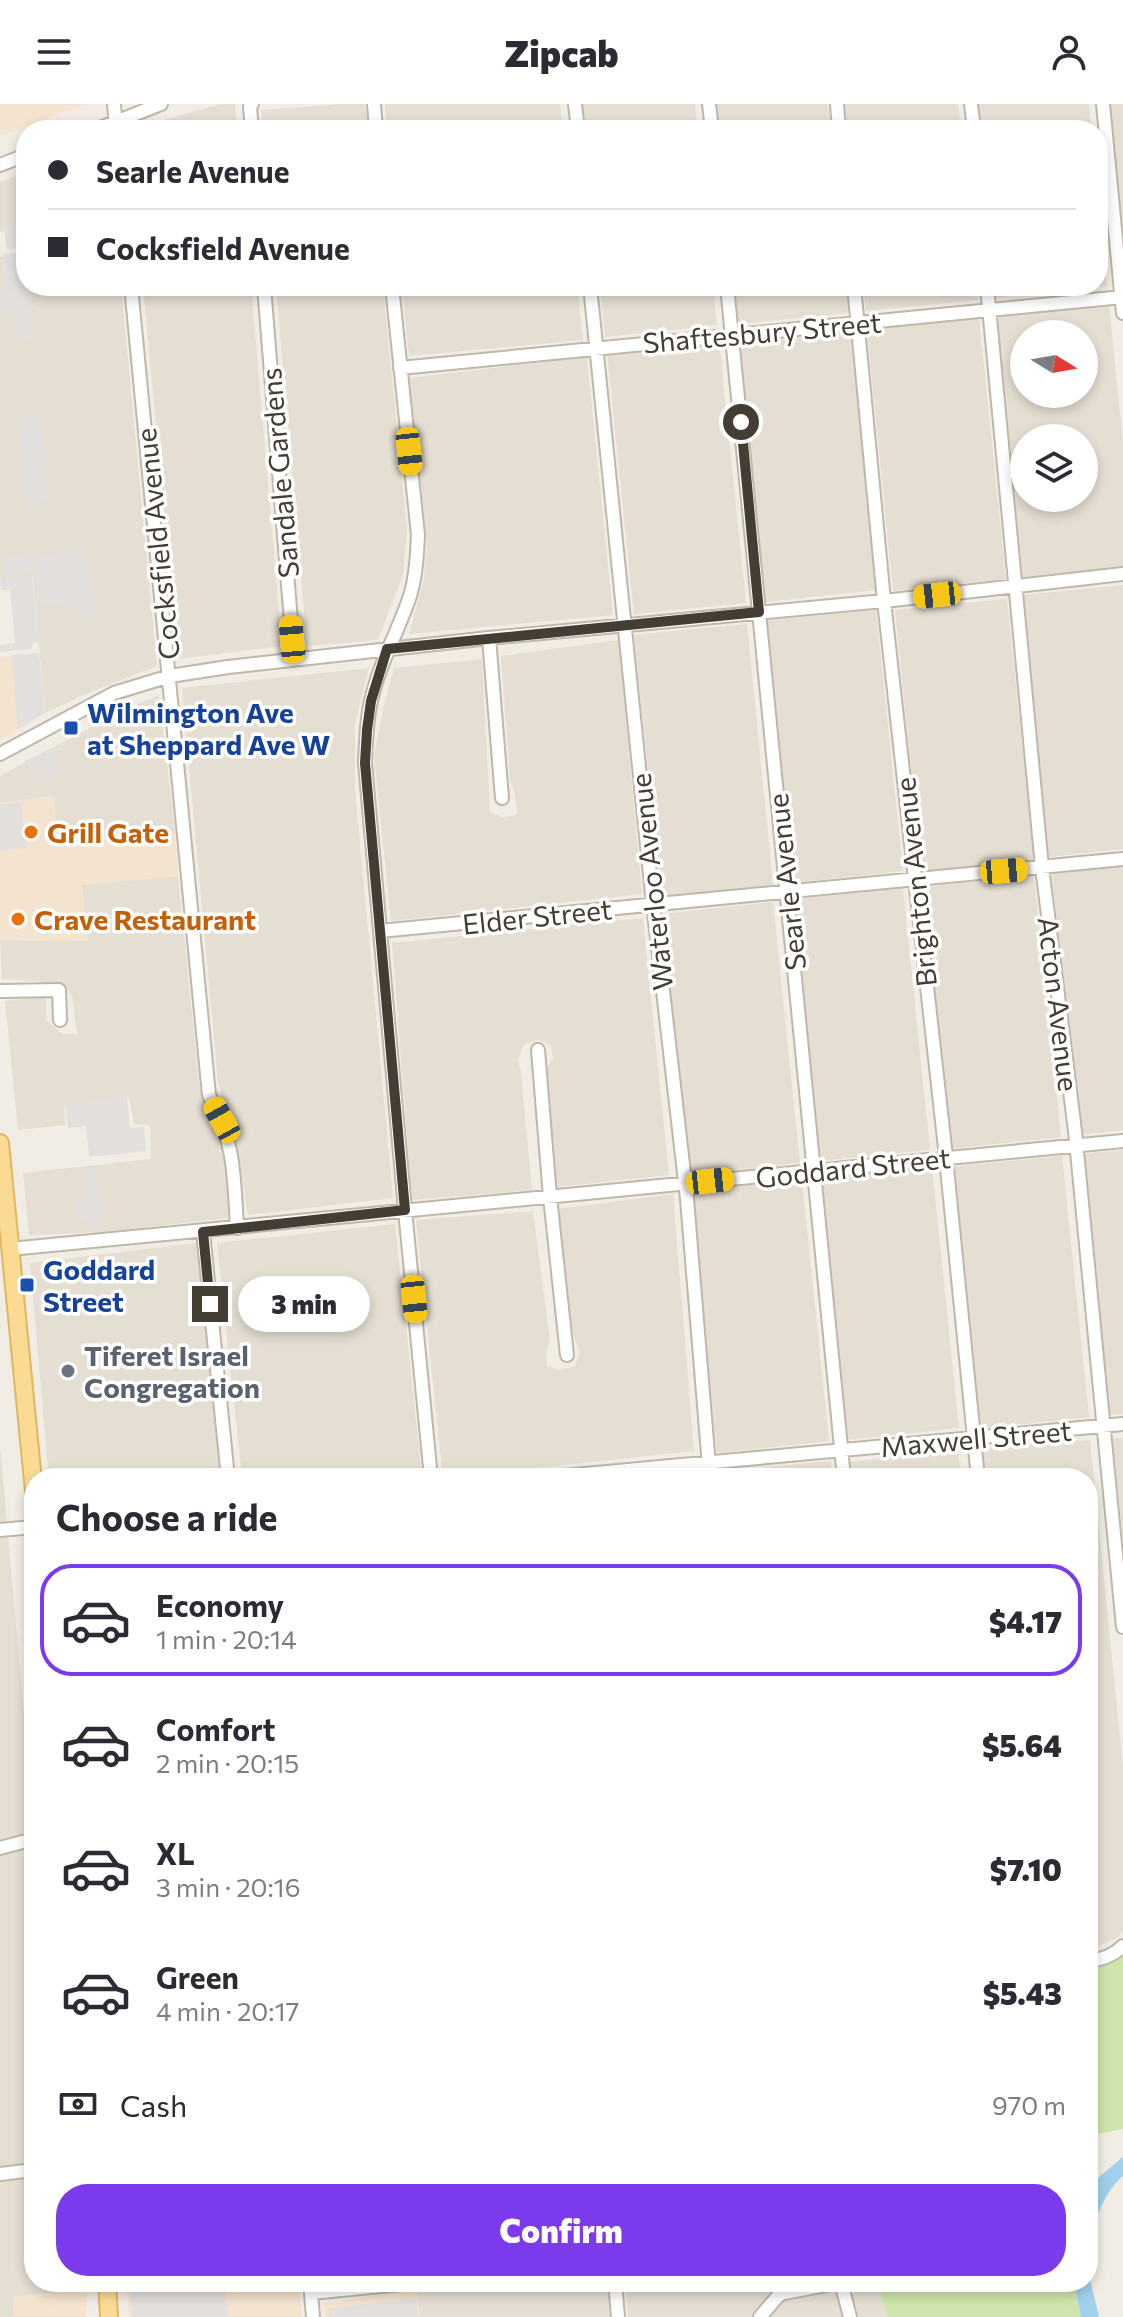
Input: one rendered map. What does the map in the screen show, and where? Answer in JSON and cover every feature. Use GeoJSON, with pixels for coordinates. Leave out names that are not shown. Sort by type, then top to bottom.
{"type":"FeatureCollection","features":[{"type":"Feature","properties":{"kind":"main road"},"geometry":{"type":"LineString","coordinates":[[0,1143],[3,1211],[10,1249],[32,1468]]}},
{"type":"Feature","properties":{"kind":"main road"},"geometry":{"type":"LineString","coordinates":[[108,2292],[109,2317]]}},
{"type":"Feature","properties":{"kind":"street"},"geometry":{"type":"LineString","coordinates":[[128,120],[161,104]]}},
{"type":"Feature","properties":{"kind":"street"},"geometry":{"type":"LineString","coordinates":[[1108,155],[1123,313]]}},
{"type":"Feature","properties":{"kind":"street","name":"Cocksfield Avenue"},"geometry":{"type":"LineString","coordinates":[[132,296],[209,1095],[222,1120],[234,1162],[237,1228]]}},
{"type":"Feature","properties":{"kind":"street","name":"Sandale Gardens"},"geometry":{"type":"LineString","coordinates":[[265,296],[294,659]]}},
{"type":"Feature","properties":{"kind":"street"},"geometry":{"type":"LineString","coordinates":[[393,296],[418,535],[417,564],[410,596],[387,649],[371,701],[365,763],[430,1468]]}},
{"type":"Feature","properties":{"kind":"street","name":"Waterloo Avenue"},"geometry":{"type":"LineString","coordinates":[[591,296],[684,1184],[709,1468]]}},
{"type":"Feature","properties":{"kind":"street","name":"Searle Avenue"},"geometry":{"type":"LineString","coordinates":[[728,296],[843,1468]]}},
{"type":"Feature","properties":{"kind":"street","name":"Brighton Avenue"},"geometry":{"type":"LineString","coordinates":[[855,296],[884,601],[977,1468]]}},
{"type":"Feature","properties":{"kind":"street","name":"Acton Avenue"},"geometry":{"type":"LineString","coordinates":[[988,296],[1042,867],[1077,1146],[1123,1627]]}},
{"type":"Feature","properties":{"kind":"street","name":"Shaftesbury Street"},"geometry":{"type":"LineString","coordinates":[[400,368],[1122,297]]}},
{"type":"Feature","properties":{"kind":"street"},"geometry":{"type":"LineString","coordinates":[[0,754],[114,693],[170,676],[489,638],[884,601],[1123,574]]}},
{"type":"Feature","properties":{"kind":"street"},"geometry":{"type":"LineString","coordinates":[[489,638],[502,798]]}},
{"type":"Feature","properties":{"kind":"street","name":"Elder Street"},"geometry":{"type":"LineString","coordinates":[[380,931],[1123,859]]}},
{"type":"Feature","properties":{"kind":"street"},"geometry":{"type":"LineString","coordinates":[[0,991],[59,990],[60,1020]]}},
{"type":"Feature","properties":{"kind":"street"},"geometry":{"type":"LineString","coordinates":[[538,1050],[567,1355]]}},
{"type":"Feature","properties":{"kind":"street","name":"Goddard Street"},"geometry":{"type":"LineString","coordinates":[[10,1249],[1123,1141]]}},
{"type":"Feature","properties":{"kind":"street"},"geometry":{"type":"LineString","coordinates":[[203,1232],[227,1468]]}},
{"type":"Feature","properties":{"kind":"street","name":"Maxwell Street"},"geometry":{"type":"LineString","coordinates":[[653,1468],[1123,1424]]}},
{"type":"Feature","properties":{"kind":"street"},"geometry":{"type":"LineString","coordinates":[[0,1530],[24,1528]]}},
{"type":"Feature","properties":{"kind":"street"},"geometry":{"type":"LineString","coordinates":[[0,1848],[24,1842]]}},
{"type":"Feature","properties":{"kind":"street"},"geometry":{"type":"LineString","coordinates":[[1098,1960],[1123,1946]]}},
{"type":"Feature","properties":{"kind":"street"},"geometry":{"type":"LineString","coordinates":[[0,2174],[24,2171]]}},
{"type":"Feature","properties":{"kind":"street"},"geometry":{"type":"LineString","coordinates":[[310,2292],[313,2317]]}},
{"type":"Feature","properties":{"kind":"street"},"geometry":{"type":"LineString","coordinates":[[616,2292],[618,2317]]}},
{"type":"Feature","properties":{"kind":"street"},"geometry":{"type":"LineString","coordinates":[[760,2317],[778,2296],[789,2292]]}},
{"type":"Feature","properties":{"kind":"street"},"geometry":{"type":"LineString","coordinates":[[844,2292],[850,2317]]}},
{"type":"Feature","properties":{"kind":"shaded area"},"geometry":{"type":"Polygon","coordinates":[[[0,104],[89,104],[42,120],[16,120],[16,130],[0,136],[0,104]]]}},
{"type":"Feature","properties":{"kind":"shaded area"},"geometry":{"type":"Polygon","coordinates":[[[221,104],[235,104],[236,120],[164,120],[221,104]]]}},
{"type":"Feature","properties":{"kind":"shaded area"},"geometry":{"type":"Polygon","coordinates":[[[365,104],[367,120],[262,120],[261,110],[365,104]]]}},
{"type":"Feature","properties":{"kind":"shaded area"},"geometry":{"type":"Polygon","coordinates":[[[385,104],[560,104],[562,120],[386,120],[385,104]]]}},
{"type":"Feature","properties":{"kind":"shaded area"},"geometry":{"type":"Polygon","coordinates":[[[581,104],[695,104],[696,120],[583,120],[581,104]]]}},
{"type":"Feature","properties":{"kind":"shaded area"},"geometry":{"type":"Polygon","coordinates":[[[715,104],[828,104],[830,120],[716,120],[715,104]]]}},
{"type":"Feature","properties":{"kind":"shaded area"},"geometry":{"type":"Polygon","coordinates":[[[845,104],[958,104],[960,120],[846,120],[845,104]]]}},
{"type":"Feature","properties":{"kind":"shaded area"},"geometry":{"type":"Polygon","coordinates":[[[975,104],[1089,104],[1090,120],[977,120],[975,104]]]}},
{"type":"Feature","properties":{"kind":"shaded area"},"geometry":{"type":"Polygon","coordinates":[[[1109,104],[1123,104],[1123,237],[1109,104]]]}},
{"type":"Feature","properties":{"kind":"shaded area"},"geometry":{"type":"Polygon","coordinates":[[[16,176],[16,231],[0,232],[0,182],[16,176]]]}},
{"type":"Feature","properties":{"kind":"shaded area"},"geometry":{"type":"Polygon","coordinates":[[[16,225],[16,249],[7,250],[3,227],[16,225]]]}},
{"type":"Feature","properties":{"kind":"shaded area"},"geometry":{"type":"Polygon","coordinates":[[[16,253],[16,296],[28,296],[33,340],[17,342],[14,311],[0,312],[0,291],[6,290],[3,254],[16,253]]]}},
{"type":"Feature","properties":{"kind":"shaded area"},"geometry":{"type":"Polygon","coordinates":[[[16,255],[16,296],[122,296],[157,666],[45,713],[33,577],[0,580],[0,257],[16,255]]]}},
{"type":"Feature","properties":{"kind":"shaded area"},"geometry":{"type":"Polygon","coordinates":[[[144,296],[252,296],[282,646],[178,659],[144,296]]]}},
{"type":"Feature","properties":{"kind":"shaded area"},"geometry":{"type":"Polygon","coordinates":[[[277,296],[384,296],[407,529],[403,575],[378,640],[307,646],[277,296]]]}},
{"type":"Feature","properties":{"kind":"shaded area"},"geometry":{"type":"Polygon","coordinates":[[[403,296],[578,296],[583,340],[409,356],[403,296]]]}},
{"type":"Feature","properties":{"kind":"shaded area"},"geometry":{"type":"Polygon","coordinates":[[[601,296],[714,296],[717,325],[605,337],[601,296]]]}},
{"type":"Feature","properties":{"kind":"shaded area"},"geometry":{"type":"Polygon","coordinates":[[[734,296],[848,296],[849,313],[737,324],[734,296]]]}},
{"type":"Feature","properties":{"kind":"shaded area"},"geometry":{"type":"Polygon","coordinates":[[[864,296],[978,296],[978,300],[866,311],[864,296]]]}},
{"type":"Feature","properties":{"kind":"shaded area"},"geometry":{"type":"Polygon","coordinates":[[[1109,304],[1123,443],[1123,567],[1023,577],[1017,512],[1098,512],[1098,424],[1010,424],[1010,446],[997,316],[1109,304]]]}},
{"type":"Feature","properties":{"kind":"shaded area"},"geometry":{"type":"Polygon","coordinates":[[[979,318],[1006,579],[893,591],[867,330],[979,318]]]}},
{"type":"Feature","properties":{"kind":"shaded area"},"geometry":{"type":"Polygon","coordinates":[[[850,329],[877,590],[765,602],[738,340],[850,329]]]}},
{"type":"Feature","properties":{"kind":"shaded area"},"geometry":{"type":"Polygon","coordinates":[[[719,341],[746,603],[634,614],[607,353],[719,341]]]}},
{"type":"Feature","properties":{"kind":"shaded area"},"geometry":{"type":"Polygon","coordinates":[[[587,357],[613,615],[409,634],[424,579],[427,543],[409,378],[587,357]]]}},
{"type":"Feature","properties":{"kind":"shaded area"},"geometry":{"type":"Polygon","coordinates":[[[23,416],[40,418],[49,501],[27,504],[17,422],[24,421],[23,416]]]}},
{"type":"Feature","properties":{"kind":"shaded area"},"geometry":{"type":"Polygon","coordinates":[[[87,551],[94,615],[81,616],[78,608],[67,609],[66,603],[39,606],[34,556],[87,551]]]}},
{"type":"Feature","properties":{"kind":"shaded area"},"geometry":{"type":"Polygon","coordinates":[[[30,554],[33,572],[4,576],[2,558],[30,554]]]}},
{"type":"Feature","properties":{"kind":"shaded area"},"geometry":{"type":"Polygon","coordinates":[[[32,575],[39,642],[32,643],[32,649],[0,652],[0,645],[15,643],[10,590],[1,590],[0,578],[32,575]]]}},
{"type":"Feature","properties":{"kind":"shaded area"},"geometry":{"type":"Polygon","coordinates":[[[1123,585],[1123,849],[1049,857],[1023,595],[1123,585]]]}},
{"type":"Feature","properties":{"kind":"shaded area"},"geometry":{"type":"Polygon","coordinates":[[[1007,599],[1034,860],[921,872],[895,610],[1007,599]]]}},
{"type":"Feature","properties":{"kind":"shaded area"},"geometry":{"type":"Polygon","coordinates":[[[876,610],[903,871],[791,883],[764,621],[876,610]]]}},
{"type":"Feature","properties":{"kind":"shaded area"},"geometry":{"type":"Polygon","coordinates":[[[747,624],[773,885],[661,897],[634,635],[747,624]]]}},
{"type":"Feature","properties":{"kind":"shaded area"},"geometry":{"type":"Polygon","coordinates":[[[619,640],[642,894],[391,921],[374,755],[394,668],[482,659],[490,812],[503,818],[517,814],[510,780],[501,656],[619,640]]]}},
{"type":"Feature","properties":{"kind":"shaded area"},"geometry":{"type":"Polygon","coordinates":[[[39,653],[45,713],[0,740],[0,657],[39,653]]]}},
{"type":"Feature","properties":{"kind":"shaded area"},"geometry":{"type":"Polygon","coordinates":[[[39,653],[45,713],[18,729],[12,655],[39,653]]]}},
{"type":"Feature","properties":{"kind":"shaded area"},"geometry":{"type":"Polygon","coordinates":[[[369,668],[355,722],[355,790],[393,1198],[248,1215],[239,1158],[218,1082],[182,688],[369,668]]]}},
{"type":"Feature","properties":{"kind":"shaded area"},"geometry":{"type":"Polygon","coordinates":[[[159,695],[175,831],[57,843],[53,796],[0,803],[0,776],[115,714],[159,695]]]}},
{"type":"Feature","properties":{"kind":"shaded area"},"geometry":{"type":"Polygon","coordinates":[[[53,747],[57,777],[37,778],[36,768],[27,769],[25,761],[53,747]]]}},
{"type":"Feature","properties":{"kind":"shaded area"},"geometry":{"type":"Polygon","coordinates":[[[54,796],[58,842],[175,831],[178,876],[82,885],[88,941],[0,940],[0,803],[54,796]]]}},
{"type":"Feature","properties":{"kind":"shaded area"},"geometry":{"type":"Polygon","coordinates":[[[21,802],[26,848],[0,851],[0,805],[21,802]]]}},
{"type":"Feature","properties":{"kind":"shaded area"},"geometry":{"type":"Polygon","coordinates":[[[1123,866],[1123,1130],[1079,1135],[1052,874],[1123,866]]]}},
{"type":"Feature","properties":{"kind":"shaded area"},"geometry":{"type":"Polygon","coordinates":[[[178,876],[199,1083],[226,1164],[228,1218],[103,1232],[29,1235],[23,1173],[151,1159],[150,1125],[134,1124],[129,1097],[64,1105],[65,1125],[18,1130],[5,1001],[46,997],[46,1020],[62,1034],[77,1034],[72,996],[63,983],[2,979],[0,940],[88,941],[82,885],[178,876]]]}},
{"type":"Feature","properties":{"kind":"shaded area"},"geometry":{"type":"Polygon","coordinates":[[[1034,876],[1061,1137],[949,1149],[922,887],[1034,876]]]}},
{"type":"Feature","properties":{"kind":"shaded area"},"geometry":{"type":"Polygon","coordinates":[[[903,888],[930,1150],[818,1161],[791,900],[903,888]]]}},
{"type":"Feature","properties":{"kind":"shaded area"},"geometry":{"type":"Polygon","coordinates":[[[773,902],[800,1163],[688,1175],[661,914],[773,902]]]}},
{"type":"Feature","properties":{"kind":"shaded area"},"geometry":{"type":"Polygon","coordinates":[[[643,918],[669,1175],[555,1187],[545,1070],[553,1059],[551,1045],[538,1040],[524,1044],[518,1059],[532,1190],[412,1200],[392,943],[643,918]]]}},
{"type":"Feature","properties":{"kind":"shaded area"},"geometry":{"type":"Polygon","coordinates":[[[127,1097],[130,1128],[144,1127],[146,1151],[89,1157],[86,1126],[68,1128],[65,1104],[127,1097]]]}},
{"type":"Feature","properties":{"kind":"shaded area"},"geometry":{"type":"Polygon","coordinates":[[[1123,1150],[1123,1414],[1110,1415],[1083,1154],[1123,1150]]]}},
{"type":"Feature","properties":{"kind":"shaded area"},"geometry":{"type":"Polygon","coordinates":[[[1062,1156],[1089,1417],[976,1429],[950,1167],[1062,1156]]]}},
{"type":"Feature","properties":{"kind":"shaded area"},"geometry":{"type":"Polygon","coordinates":[[[932,1167],[959,1428],[847,1440],[820,1179],[932,1167]]]}},
{"type":"Feature","properties":{"kind":"shaded area"},"geometry":{"type":"Polygon","coordinates":[[[96,1169],[102,1225],[89,1227],[88,1220],[78,1221],[76,1199],[86,1197],[84,1170],[96,1169]]]}},
{"type":"Feature","properties":{"kind":"shaded area"},"geometry":{"type":"Polygon","coordinates":[[[802,1180],[829,1441],[717,1453],[690,1191],[802,1180]]]}},
{"type":"Feature","properties":{"kind":"shaded area"},"geometry":{"type":"Polygon","coordinates":[[[673,1194],[694,1451],[536,1468],[442,1468],[416,1220],[533,1211],[550,1341],[546,1352],[547,1366],[560,1370],[575,1366],[580,1352],[573,1335],[557,1209],[673,1194]]]}},
{"type":"Feature","properties":{"kind":"shaded area"},"geometry":{"type":"Polygon","coordinates":[[[395,1224],[421,1468],[241,1468],[217,1243],[395,1224]]]}},
{"type":"Feature","properties":{"kind":"shaded area"},"geometry":{"type":"Polygon","coordinates":[[[196,1243],[221,1468],[48,1468],[30,1263],[196,1243]]]}},
{"type":"Feature","properties":{"kind":"shaded area"},"geometry":{"type":"Polygon","coordinates":[[[1123,1438],[1123,1540],[1113,1439],[1123,1438]]]}},
{"type":"Feature","properties":{"kind":"shaded area"},"geometry":{"type":"Polygon","coordinates":[[[1090,1440],[1093,1468],[982,1468],[980,1449],[1090,1440]]]}},
{"type":"Feature","properties":{"kind":"shaded area"},"geometry":{"type":"Polygon","coordinates":[[[0,1445],[24,1713],[24,2292],[67,2292],[13,2297],[14,2317],[0,2317],[0,1445]]]}},
{"type":"Feature","properties":{"kind":"shaded area"},"geometry":{"type":"Polygon","coordinates":[[[958,1450],[960,1468],[846,1468],[846,1462],[958,1450]]]}},
{"type":"Feature","properties":{"kind":"shaded area"},"geometry":{"type":"Polygon","coordinates":[[[831,1461],[832,1468],[760,1468],[831,1461]]]}},
{"type":"Feature","properties":{"kind":"shaded area"},"geometry":{"type":"Polygon","coordinates":[[[1098,1519],[1123,1766],[1123,1931],[1117,1938],[1098,1947],[1098,1519]]]}},
{"type":"Feature","properties":{"kind":"shaded area"},"geometry":{"type":"Polygon","coordinates":[[[87,2292],[86,2317],[14,2317],[13,2297],[87,2292]]]}},
{"type":"Feature","properties":{"kind":"shaded area"},"geometry":{"type":"Polygon","coordinates":[[[127,2292],[299,2292],[302,2317],[129,2317],[127,2292]]]}},
{"type":"Feature","properties":{"kind":"shaded area"},"geometry":{"type":"Polygon","coordinates":[[[131,2292],[225,2292],[228,2317],[132,2317],[131,2292]]]}},
{"type":"Feature","properties":{"kind":"shaded area"},"geometry":{"type":"Polygon","coordinates":[[[417,2292],[608,2292],[610,2317],[420,2317],[417,2292]]]}},
{"type":"Feature","properties":{"kind":"shaded area"},"geometry":{"type":"Polygon","coordinates":[[[417,2292],[420,2317],[325,2317],[324,2303],[417,2292]]]}},
{"type":"Feature","properties":{"kind":"shaded area"},"geometry":{"type":"Polygon","coordinates":[[[625,2292],[880,2292],[888,2317],[628,2317],[625,2292]]]}},
{"type":"Feature","properties":{"kind":"shaded area"},"geometry":{"type":"Polygon","coordinates":[[[416,2298],[418,2317],[329,2317],[328,2309],[416,2298]]]}},
{"type":"Feature","properties":{"kind":"green space"},"geometry":{"type":"Polygon","coordinates":[[[1123,1951],[1123,2129],[1098,2134],[1098,1962],[1123,1951]]]}},
{"type":"Feature","properties":{"kind":"green space"},"geometry":{"type":"Polygon","coordinates":[[[880,2292],[1076,2292],[1081,2317],[888,2317],[880,2292]]]}},
{"type":"Feature","properties":{"kind":"water"},"geometry":{"type":"Polygon","coordinates":[[[1123,2157],[1123,2176],[1108,2193],[1098,2215],[1098,2178],[1123,2157]]]}},
{"type":"Feature","properties":{"kind":"water"},"geometry":{"type":"Polygon","coordinates":[[[1076,2292],[1093,2292],[1099,2317],[1081,2317],[1076,2292]]]}},
{"type":"Feature","properties":{"kind":"place","name":"Wilmington Ave at Sheppard Ave W"},"geometry":{"type":"Point","coordinates":[71,728]}},
{"type":"Feature","properties":{"kind":"place","name":"Grill Gate"},"geometry":{"type":"Point","coordinates":[31,832]}},
{"type":"Feature","properties":{"kind":"place","name":"Crave Restaurant"},"geometry":{"type":"Point","coordinates":[18,919]}},
{"type":"Feature","properties":{"kind":"place","name":"Goddard Street"},"geometry":{"type":"Point","coordinates":[27,1285]}},
{"type":"Feature","properties":{"kind":"place","name":"Tiferet Israel Congregation"},"geometry":{"type":"Point","coordinates":[68,1371]}},
{"type":"Feature","properties":{"kind":"route"},"geometry":{"type":"LineString","coordinates":[[210,1304],[203,1232],[405,1210],[365,763],[371,701],[387,649],[759,612],[741,422]]}}]}
